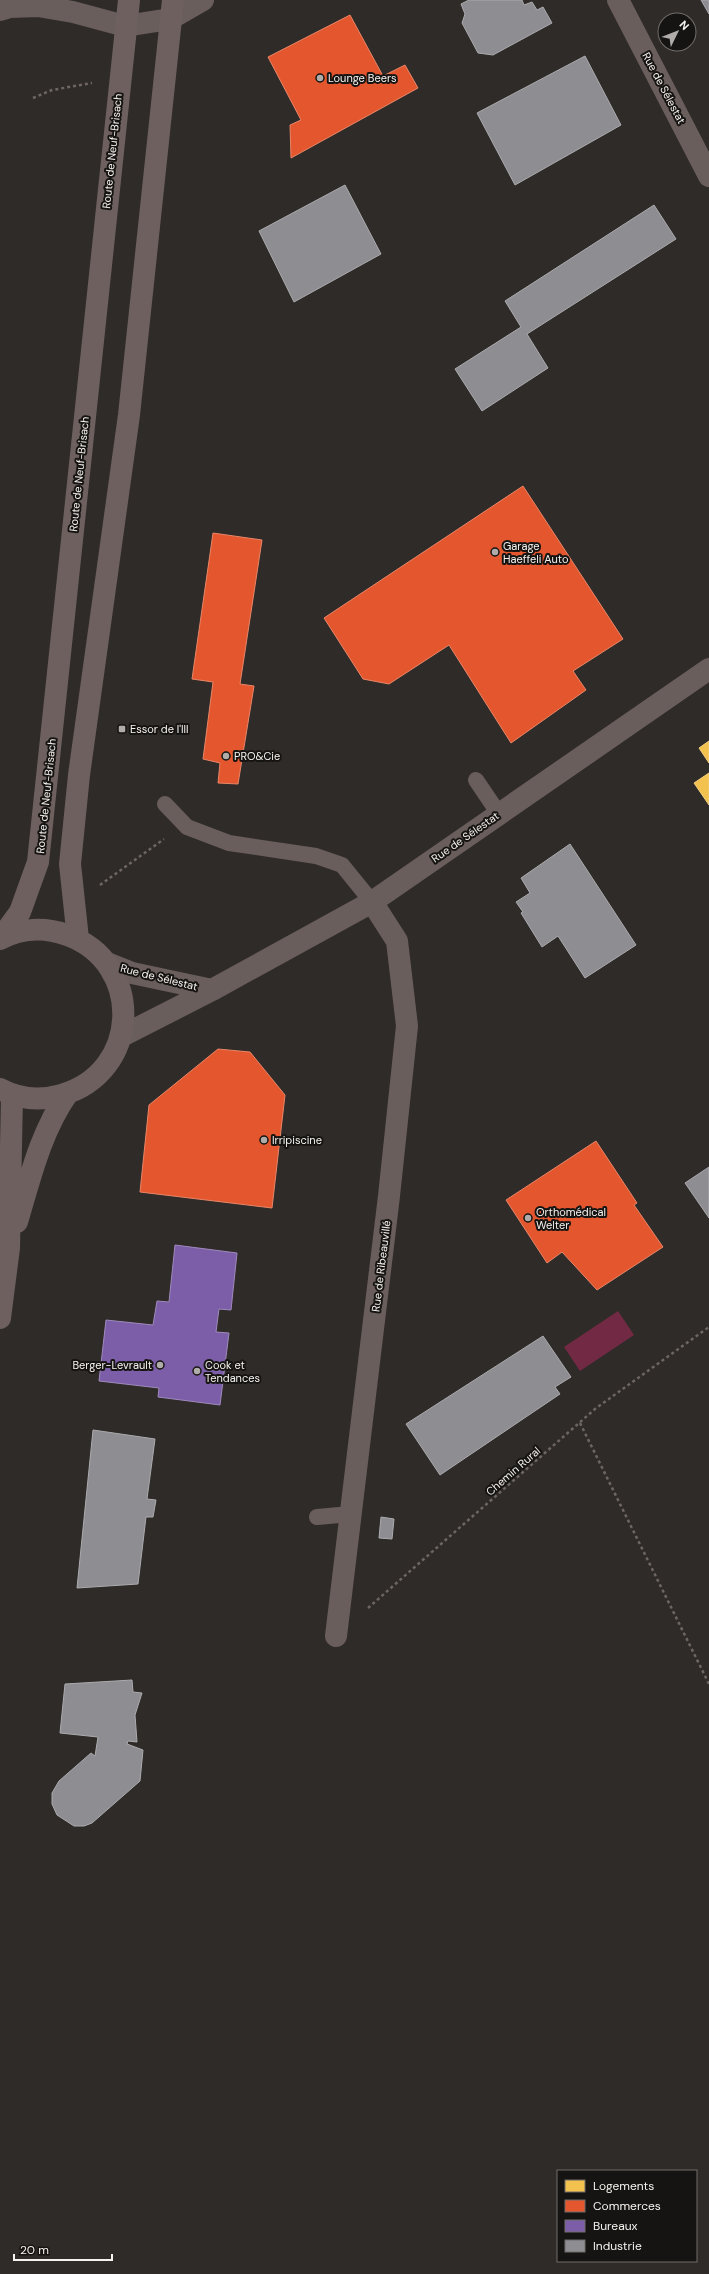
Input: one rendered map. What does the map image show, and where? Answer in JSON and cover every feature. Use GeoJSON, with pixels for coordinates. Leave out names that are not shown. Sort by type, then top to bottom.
{"type":"FeatureCollection","features":[{"type":"Feature","properties":{"kind":"main road","name":"Route de Neuf-Brisach"},"geometry":{"type":"LineString","coordinates":[[1,939],[20,912],[38,862],[125,26],[129,0]]}},
{"type":"Feature","properties":{"kind":"main road"},"geometry":{"type":"LineString","coordinates":[[78,939],[70,864],[79,775],[129,415],[171,9]]}},
{"type":"Feature","properties":{"kind":"main road","name":"Route de Neuf-Brisach"},"geometry":{"type":"LineString","coordinates":[[0,1318],[9,1248],[6,1092],[33,1099],[52,1098],[78,1090],[98,1077],[112,1058],[122,1036],[124,1017],[123,998],[117,979],[107,963],[94,949],[78,939],[59,932],[38,930],[22,931],[1,939]]}},
{"type":"Feature","properties":{"kind":"main road","name":"Route de Neuf-Brisach"},"geometry":{"type":"LineString","coordinates":[[9,1248],[37,1155],[55,1112],[68,1094]]}},
{"type":"Feature","properties":{"kind":"street"},"geometry":{"type":"LineString","coordinates":[[0,4],[6,0]]}},
{"type":"Feature","properties":{"kind":"street"},"geometry":{"type":"LineString","coordinates":[[0,10],[10,7],[38,6],[73,12],[125,26],[171,9],[203,0]]}},
{"type":"Feature","properties":{"kind":"street","name":"Rue de Sélestat"},"geometry":{"type":"LineString","coordinates":[[618,0],[709,176]]}},
{"type":"Feature","properties":{"kind":"street","name":"Rue de Sélestat"},"geometry":{"type":"LineString","coordinates":[[122,1036],[212,990],[372,902],[709,669]]}},
{"type":"Feature","properties":{"kind":"street","name":"Rue de Ribeauvillé"},"geometry":{"type":"LineString","coordinates":[[336,1636],[390,1196],[407,1026],[397,941],[372,902]]}},
{"type":"Feature","properties":{"kind":"street","name":"Rue de Sélestat"},"geometry":{"type":"LineString","coordinates":[[107,963],[132,973],[212,990]]}},
{"type":"Feature","properties":{"kind":"lane"},"geometry":{"type":"LineString","coordinates":[[476,780],[499,814]]}},
{"type":"Feature","properties":{"kind":"lane"},"geometry":{"type":"LineString","coordinates":[[165,804],[184,824],[229,843],[316,856],[342,865],[372,902]]}},
{"type":"Feature","properties":{"kind":"lane"},"geometry":{"type":"LineString","coordinates":[[317,1517],[351,1514]]}},
{"type":"Feature","properties":{"kind":"path"},"geometry":{"type":"LineString","coordinates":[[33,98],[52,90],[91,82],[119,87]]}},
{"type":"Feature","properties":{"kind":"path"},"geometry":{"type":"LineString","coordinates":[[72,890],[88,890],[103,884],[184,824]]}},
{"type":"Feature","properties":{"kind":"path","name":"Chemin Rural"},"geometry":{"type":"LineString","coordinates":[[336,1636],[595,1409],[709,1327]]}},
{"type":"Feature","properties":{"kind":"path"},"geometry":{"type":"LineString","coordinates":[[580,1423],[709,1684]]}},
{"type":"Feature","properties":{"kind":"shaded area"},"geometry":{"type":"Polygon","coordinates":[[[618,1311],[634,1335],[580,1371],[564,1347],[618,1311]]]}},
{"type":"Feature","properties":{"kind":"building: Logements"},"geometry":{"type":"Polygon","coordinates":[[[709,741],[709,763],[699,748],[709,741]]]}},
{"type":"Feature","properties":{"kind":"building: Logements"},"geometry":{"type":"Polygon","coordinates":[[[709,773],[709,805],[694,783],[709,773]]]}},
{"type":"Feature","properties":{"kind":"building: Commerces"},"geometry":{"type":"Polygon","coordinates":[[[350,15],[383,76],[405,65],[418,88],[291,158],[290,125],[301,120],[268,57],[350,15]]]}},
{"type":"Feature","properties":{"kind":"building: Commerces","name":"Garage Haeffeli Auto"},"geometry":{"type":"Polygon","coordinates":[[[523,486],[623,639],[573,671],[586,690],[511,743],[449,645],[389,684],[363,679],[324,618],[523,486]]]}},
{"type":"Feature","properties":{"kind":"building: Commerces"},"geometry":{"type":"Polygon","coordinates":[[[213,533],[262,540],[240,684],[254,686],[238,784],[218,783],[220,763],[203,759],[213,682],[192,679],[213,533]]]}},
{"type":"Feature","properties":{"kind":"building: Commerces"},"geometry":{"type":"Polygon","coordinates":[[[218,1049],[250,1052],[285,1095],[272,1208],[140,1192],[149,1105],[218,1049]]]}},
{"type":"Feature","properties":{"kind":"building: Commerces"},"geometry":{"type":"Polygon","coordinates":[[[596,1141],[637,1203],[634,1205],[663,1247],[597,1290],[562,1252],[547,1263],[506,1200],[596,1141]]]}},
{"type":"Feature","properties":{"kind":"building: Bureaux"},"geometry":{"type":"Polygon","coordinates":[[[175,1245],[237,1253],[231,1310],[219,1309],[216,1332],[229,1333],[220,1405],[158,1397],[159,1388],[99,1381],[106,1320],[153,1325],[157,1301],[169,1302],[175,1245]]]}},
{"type":"Feature","properties":{"kind":"building: Industrie"},"geometry":{"type":"Polygon","coordinates":[[[469,0],[522,0],[524,5],[532,2],[537,10],[543,7],[552,23],[493,55],[478,53],[462,23],[465,14],[461,4],[469,0]]]}},
{"type":"Feature","properties":{"kind":"building: Industrie"},"geometry":{"type":"Polygon","coordinates":[[[701,0],[709,0],[709,14],[701,0]]]}},
{"type":"Feature","properties":{"kind":"building: Industrie"},"geometry":{"type":"Polygon","coordinates":[[[585,56],[621,125],[515,185],[477,113],[585,56]]]}},
{"type":"Feature","properties":{"kind":"building: Industrie"},"geometry":{"type":"Polygon","coordinates":[[[345,185],[381,254],[294,302],[259,231],[345,185]]]}},
{"type":"Feature","properties":{"kind":"building: Industrie"},"geometry":{"type":"Polygon","coordinates":[[[654,205],[676,239],[527,334],[548,368],[482,411],[455,369],[521,327],[505,301],[654,205]]]}},
{"type":"Feature","properties":{"kind":"building: Industrie"},"geometry":{"type":"Polygon","coordinates":[[[570,844],[636,945],[585,978],[558,936],[542,947],[516,902],[530,893],[521,878],[570,844]]]}},
{"type":"Feature","properties":{"kind":"building: Industrie"},"geometry":{"type":"Polygon","coordinates":[[[709,1167],[709,1218],[685,1183],[709,1167]]]}},
{"type":"Feature","properties":{"kind":"building: Industrie"},"geometry":{"type":"Polygon","coordinates":[[[543,1336],[571,1377],[555,1387],[560,1394],[440,1475],[406,1424],[543,1336]]]}},
{"type":"Feature","properties":{"kind":"building: Industrie"},"geometry":{"type":"Polygon","coordinates":[[[93,1430],[155,1439],[147,1499],[156,1500],[153,1517],[146,1517],[138,1584],[77,1588],[93,1430]]]}},
{"type":"Feature","properties":{"kind":"building: Industrie"},"geometry":{"type":"Polygon","coordinates":[[[381,1517],[394,1519],[392,1539],[379,1538],[381,1517]]]}},
{"type":"Feature","properties":{"kind":"building: Industrie"},"geometry":{"type":"Polygon","coordinates":[[[132,1680],[133,1692],[142,1693],[135,1715],[137,1742],[128,1741],[127,1744],[143,1750],[140,1781],[92,1823],[84,1826],[74,1826],[57,1815],[52,1804],[52,1793],[59,1781],[91,1753],[95,1756],[98,1737],[60,1733],[65,1684],[132,1680]]]}},
{"type":"Feature","properties":{"kind":"place","name":"Lounge Beers"},"geometry":{"type":"Point","coordinates":[320,78]}},
{"type":"Feature","properties":{"kind":"place","name":"Garage Haeffeli Auto"},"geometry":{"type":"Point","coordinates":[495,552]}},
{"type":"Feature","properties":{"kind":"place","name":"Essor de l'Ill"},"geometry":{"type":"Point","coordinates":[122,729]}},
{"type":"Feature","properties":{"kind":"place","name":"PRO&Cie"},"geometry":{"type":"Point","coordinates":[226,756]}},
{"type":"Feature","properties":{"kind":"place","name":"Irripiscine"},"geometry":{"type":"Point","coordinates":[264,1140]}},
{"type":"Feature","properties":{"kind":"place","name":"Orthomédical Welter"},"geometry":{"type":"Point","coordinates":[528,1218]}},
{"type":"Feature","properties":{"kind":"place","name":"Berger-Levrault"},"geometry":{"type":"Point","coordinates":[160,1365]}},
{"type":"Feature","properties":{"kind":"place","name":"Cook et Tendances"},"geometry":{"type":"Point","coordinates":[197,1371]}}]}
